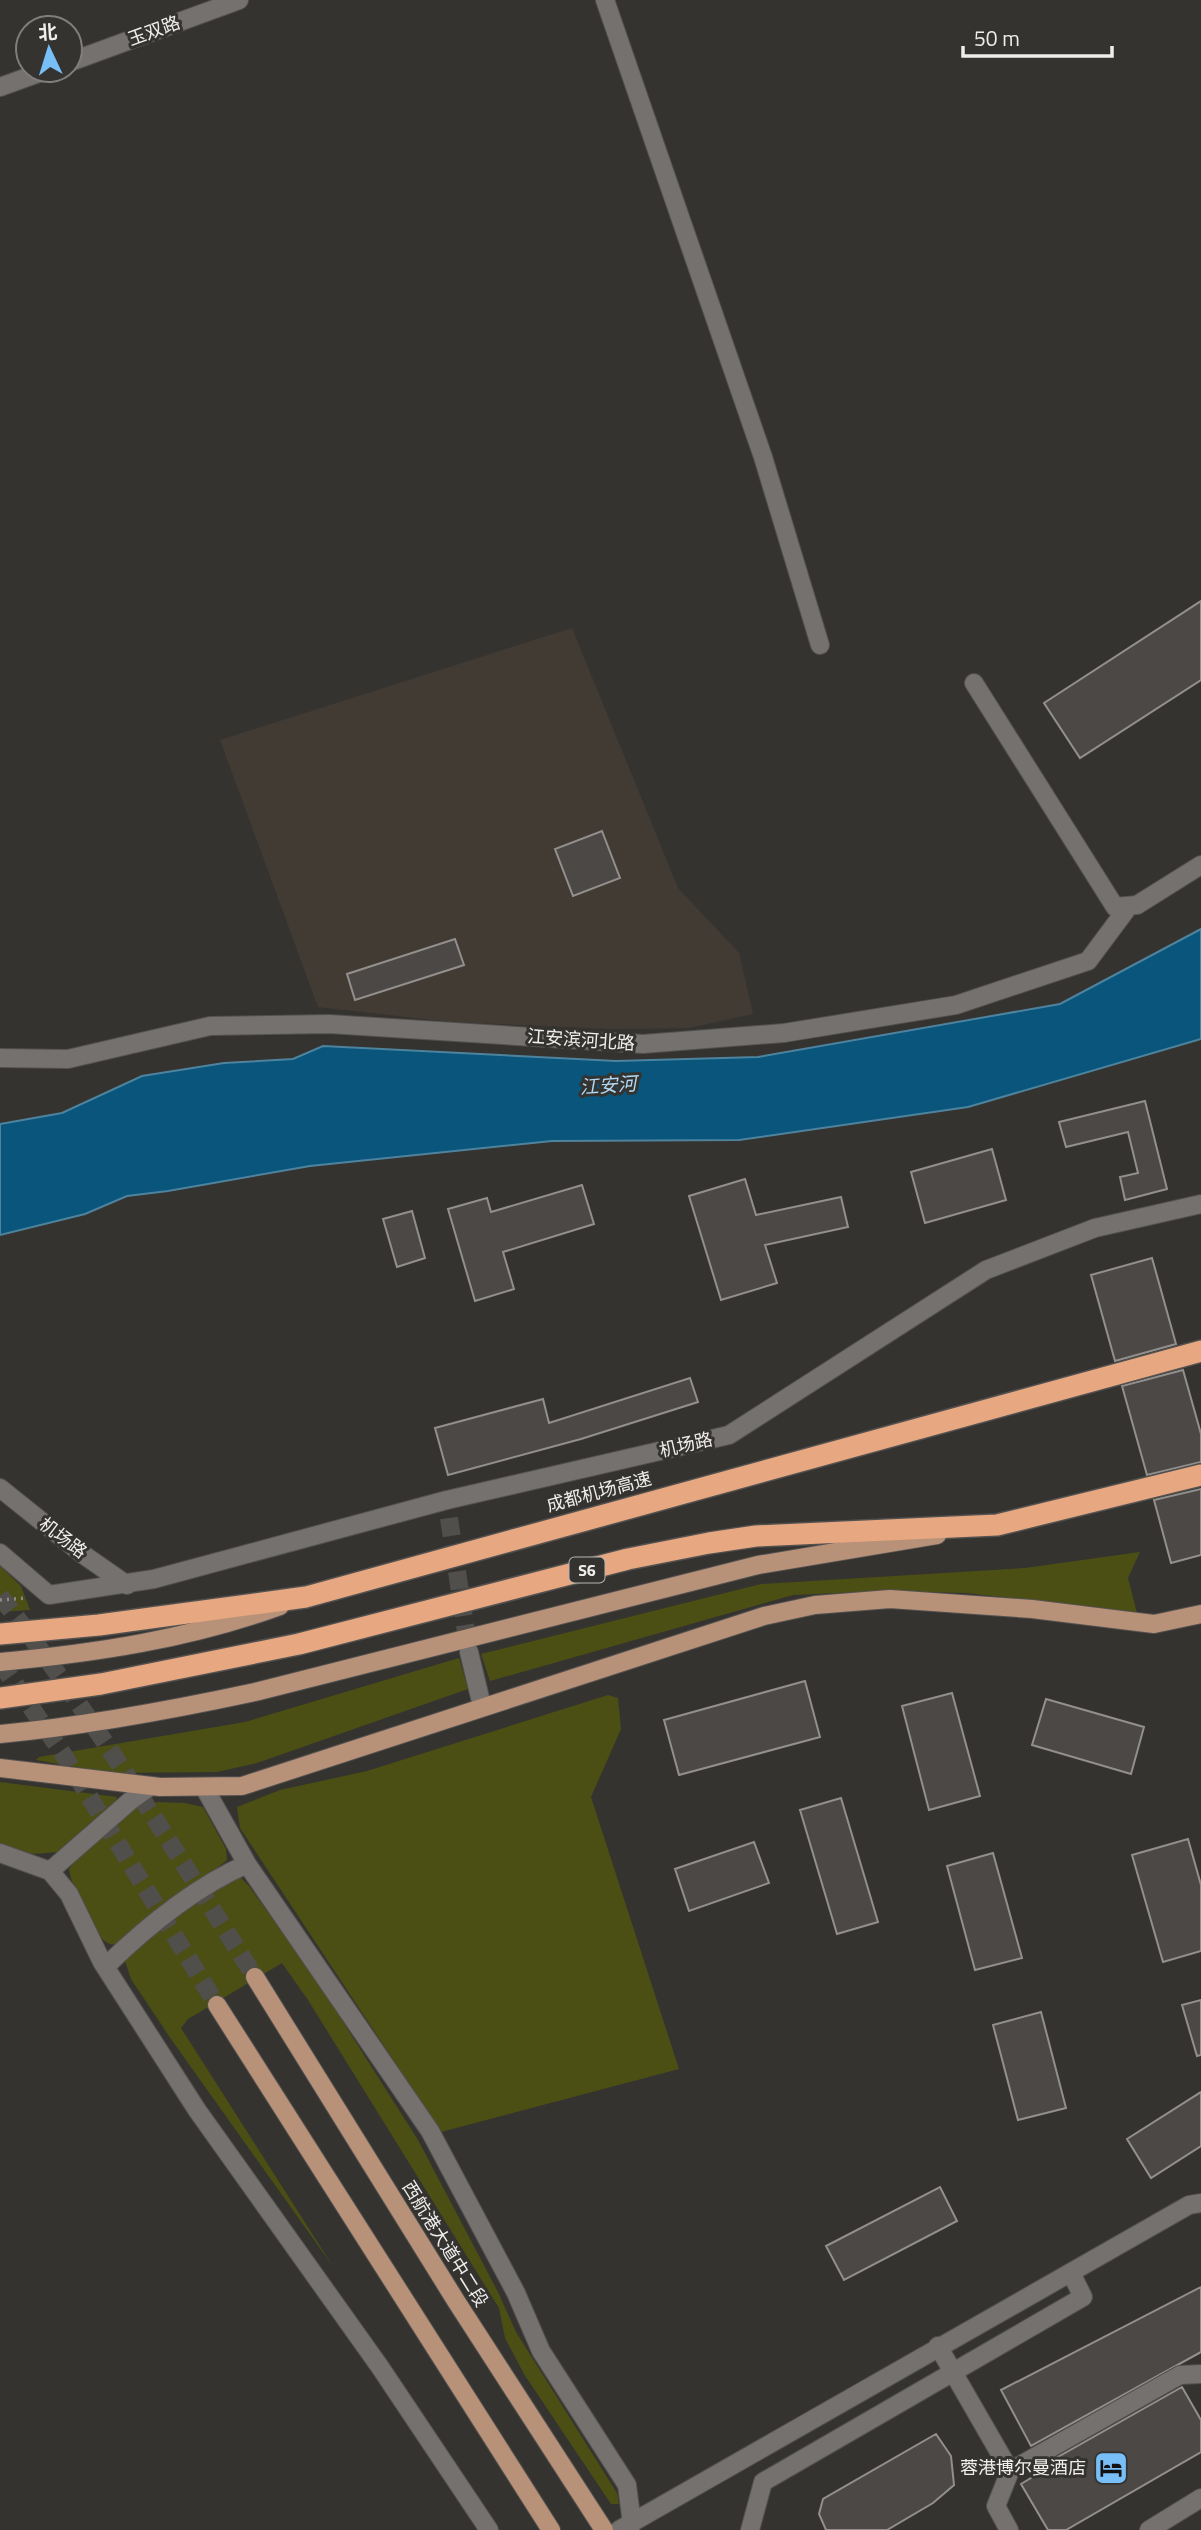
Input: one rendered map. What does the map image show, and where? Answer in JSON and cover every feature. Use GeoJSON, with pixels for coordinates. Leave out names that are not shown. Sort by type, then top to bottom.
{"type":"FeatureCollection","features":[{"type":"Feature","properties":{"kind":"highway","name":"成都机场高速"},"geometry":{"type":"LineString","coordinates":[[0,1634],[99,1625],[306,1597],[1201,1351]]}},
{"type":"Feature","properties":{"kind":"highway","name":"S6"},"geometry":{"type":"LineString","coordinates":[[0,1698],[102,1684],[299,1644],[628,1559],[709,1543],[756,1536],[997,1525],[1201,1475]]}},
{"type":"Feature","properties":{"kind":"main road"},"geometry":{"type":"LineString","coordinates":[[0,1746],[255,1692],[758,1564],[997,1525]]}},
{"type":"Feature","properties":{"kind":"main road"},"geometry":{"type":"LineString","coordinates":[[0,1662],[97,1652],[159,1641],[217,1627],[306,1597]]}},
{"type":"Feature","properties":{"kind":"main road"},"geometry":{"type":"LineString","coordinates":[[0,1768],[151,1786],[242,1786],[764,1616],[815,1605],[890,1599],[1032,1609],[1154,1624],[1201,1614]]}},
{"type":"Feature","properties":{"kind":"main road"},"geometry":{"type":"LineString","coordinates":[[0,1734],[113,1720]]}},
{"type":"Feature","properties":{"kind":"main road","name":"西航港大道中二段"},"geometry":{"type":"LineString","coordinates":[[255,1977],[456,2301],[604,2530]]}},
{"type":"Feature","properties":{"kind":"main road"},"geometry":{"type":"LineString","coordinates":[[217,2005],[551,2530]]}},
{"type":"Feature","properties":{"kind":"street","name":"玉双路"},"geometry":{"type":"LineString","coordinates":[[84,57],[239,0]]}},
{"type":"Feature","properties":{"kind":"street"},"geometry":{"type":"LineString","coordinates":[[605,0],[763,457],[820,645]]}},
{"type":"Feature","properties":{"kind":"street"},"geometry":{"type":"LineString","coordinates":[[974,683],[1115,907],[1138,905],[1201,865]]}},
{"type":"Feature","properties":{"kind":"street","name":"江安滨河北路"},"geometry":{"type":"LineString","coordinates":[[0,1058],[68,1059],[210,1026],[329,1024],[643,1044],[784,1033],[956,1005],[1088,961],[1129,906]]}},
{"type":"Feature","properties":{"kind":"street","name":"机场路"},"geometry":{"type":"LineString","coordinates":[[0,1553],[49,1595],[127,1585],[448,1509],[729,1435],[986,1270],[1095,1228],[1201,1204]]}},
{"type":"Feature","properties":{"kind":"street","name":"机场路"},"geometry":{"type":"LineString","coordinates":[[0,1488],[81,1553],[127,1585]]}},
{"type":"Feature","properties":{"kind":"street"},"geometry":{"type":"LineString","coordinates":[[469,1652],[482,1706]]}},
{"type":"Feature","properties":{"kind":"street"},"geometry":{"type":"LineString","coordinates":[[50,1871],[151,1786]]}},
{"type":"Feature","properties":{"kind":"street"},"geometry":{"type":"LineString","coordinates":[[204,1787],[247,1864],[430,2131],[516,2293],[541,2351],[627,2485],[626,2527]]}},
{"type":"Feature","properties":{"kind":"street"},"geometry":{"type":"LineString","coordinates":[[0,1853],[50,1871],[69,1894],[105,1967],[197,2110],[380,2367],[489,2530]]}},
{"type":"Feature","properties":{"kind":"street"},"geometry":{"type":"LineString","coordinates":[[105,1967],[190,1896],[230,1871],[247,1864]]}},
{"type":"Feature","properties":{"kind":"street"},"geometry":{"type":"LineString","coordinates":[[626,2527],[1189,2205],[1201,2203]]}},
{"type":"Feature","properties":{"kind":"street"},"geometry":{"type":"LineString","coordinates":[[750,2530],[763,2483],[1083,2297],[1070,2273]]}},
{"type":"Feature","properties":{"kind":"street"},"geometry":{"type":"LineString","coordinates":[[939,2346],[1010,2471]]}},
{"type":"Feature","properties":{"kind":"street"},"geometry":{"type":"LineString","coordinates":[[1009,2530],[996,2507],[1010,2471],[1180,2375],[1201,2374]]}},
{"type":"Feature","properties":{"kind":"street"},"geometry":{"type":"LineString","coordinates":[[1149,2530],[1201,2498]]}},
{"type":"Feature","properties":{"kind":"shaded area"},"geometry":{"type":"Polygon","coordinates":[[[572,628],[678,888],[739,953],[753,1014],[689,1028],[609,1029],[451,1022],[318,1007],[220,740],[572,628]]]}},
{"type":"Feature","properties":{"kind":"green space"},"geometry":{"type":"Polygon","coordinates":[[[1140,1552],[1128,1578],[1137,1613],[967,1593],[884,1591],[793,1595],[490,1681],[481,1654],[761,1584],[1025,1568],[1140,1552]]]}},
{"type":"Feature","properties":{"kind":"green space"},"geometry":{"type":"Polygon","coordinates":[[[0,1566],[21,1586],[30,1610],[0,1612],[0,1566]]]}},
{"type":"Feature","properties":{"kind":"green space"},"geometry":{"type":"Polygon","coordinates":[[[459,1658],[468,1689],[257,1763],[217,1772],[110,1773],[36,1760],[39,1757],[245,1722],[459,1658]]]}},
{"type":"Feature","properties":{"kind":"green space"},"geometry":{"type":"Polygon","coordinates":[[[608,1695],[618,1698],[621,1729],[591,1797],[679,2069],[441,2132],[240,1828],[237,1807],[280,1790],[367,1771],[608,1695]]]}},
{"type":"Feature","properties":{"kind":"green space"},"geometry":{"type":"Polygon","coordinates":[[[0,1782],[117,1797],[114,1804],[86,1826],[65,1851],[16,1852],[0,1848],[0,1782]]]}},
{"type":"Feature","properties":{"kind":"green space"},"geometry":{"type":"Polygon","coordinates":[[[158,1802],[203,1807],[226,1849],[227,1860],[122,1945],[109,1944],[88,1919],[69,1869],[82,1851],[135,1808],[158,1802]]]}},
{"type":"Feature","properties":{"kind":"green space"},"geometry":{"type":"Polygon","coordinates":[[[232,1878],[241,1878],[249,1886],[312,1973],[418,2140],[498,2292],[516,2332],[617,2493],[619,2504],[611,2504],[524,2374],[505,2338],[499,2308],[308,2000],[282,1963],[188,2019],[181,2028],[334,2268],[131,1979],[125,1961],[136,1948],[175,1915],[232,1878]]]}},
{"type":"Feature","properties":{"kind":"water","name":"江安河"},"geometry":{"type":"Polygon","coordinates":[[[1201,929],[1201,1039],[968,1107],[739,1140],[552,1141],[310,1166],[127,1196],[85,1214],[0,1235],[0,1124],[62,1113],[142,1076],[224,1063],[293,1059],[323,1046],[616,1061],[758,1057],[1060,1004],[1201,929]]]}},
{"type":"Feature","properties":{"kind":"building"},"geometry":{"type":"Polygon","coordinates":[[[1201,601],[1201,680],[1080,758],[1044,703],[1201,601]]]}},
{"type":"Feature","properties":{"kind":"building"},"geometry":{"type":"Polygon","coordinates":[[[602,831],[620,878],[573,896],[555,849],[602,831]]]}},
{"type":"Feature","properties":{"kind":"building"},"geometry":{"type":"Polygon","coordinates":[[[455,939],[464,965],[355,1000],[347,974],[455,939]]]}},
{"type":"Feature","properties":{"kind":"building"},"geometry":{"type":"Polygon","coordinates":[[[1145,1101],[1167,1189],[1125,1200],[1120,1177],[1138,1173],[1128,1132],[1066,1147],[1059,1122],[1145,1101]]]}},
{"type":"Feature","properties":{"kind":"building"},"geometry":{"type":"Polygon","coordinates":[[[992,1149],[1006,1200],[925,1223],[911,1172],[992,1149]]]}},
{"type":"Feature","properties":{"kind":"building"},"geometry":{"type":"Polygon","coordinates":[[[745,1179],[756,1215],[841,1197],[848,1227],[765,1245],[777,1283],[721,1300],[689,1196],[745,1179]]]}},
{"type":"Feature","properties":{"kind":"building"},"geometry":{"type":"Polygon","coordinates":[[[582,1185],[594,1224],[503,1252],[514,1289],[475,1301],[448,1209],[487,1198],[491,1212],[582,1185]]]}},
{"type":"Feature","properties":{"kind":"building"},"geometry":{"type":"Polygon","coordinates":[[[412,1211],[425,1258],[397,1267],[383,1219],[412,1211]]]}},
{"type":"Feature","properties":{"kind":"building"},"geometry":{"type":"Polygon","coordinates":[[[1152,1258],[1176,1344],[1115,1361],[1091,1275],[1152,1258]]]}},
{"type":"Feature","properties":{"kind":"building"},"geometry":{"type":"Polygon","coordinates":[[[1183,1370],[1201,1434],[1201,1462],[1147,1475],[1122,1386],[1183,1370]]]}},
{"type":"Feature","properties":{"kind":"building"},"geometry":{"type":"Polygon","coordinates":[[[690,1378],[698,1402],[581,1439],[448,1475],[435,1428],[543,1399],[549,1423],[690,1378]]]}},
{"type":"Feature","properties":{"kind":"building"},"geometry":{"type":"Polygon","coordinates":[[[1201,1489],[1201,1555],[1171,1563],[1154,1500],[1201,1489]]]}},
{"type":"Feature","properties":{"kind":"building"},"geometry":{"type":"Polygon","coordinates":[[[805,1681],[820,1737],[679,1775],[664,1720],[805,1681]]]}},
{"type":"Feature","properties":{"kind":"building"},"geometry":{"type":"Polygon","coordinates":[[[952,1693],[980,1796],[929,1810],[902,1706],[952,1693]]]}},
{"type":"Feature","properties":{"kind":"building"},"geometry":{"type":"Polygon","coordinates":[[[1046,1699],[1144,1727],[1131,1774],[1032,1745],[1046,1699]]]}},
{"type":"Feature","properties":{"kind":"building"},"geometry":{"type":"Polygon","coordinates":[[[841,1798],[878,1922],[837,1934],[800,1810],[841,1798]]]}},
{"type":"Feature","properties":{"kind":"building"},"geometry":{"type":"Polygon","coordinates":[[[1188,1839],[1201,1885],[1201,1951],[1163,1962],[1132,1855],[1188,1839]]]}},
{"type":"Feature","properties":{"kind":"building"},"geometry":{"type":"Polygon","coordinates":[[[754,1842],[769,1883],[689,1911],[675,1869],[754,1842]]]}},
{"type":"Feature","properties":{"kind":"building"},"geometry":{"type":"Polygon","coordinates":[[[993,1853],[1022,1958],[975,1970],[947,1866],[993,1853]]]}},
{"type":"Feature","properties":{"kind":"building"},"geometry":{"type":"Polygon","coordinates":[[[1201,2000],[1201,2055],[1197,2056],[1182,2005],[1201,2000]]]}},
{"type":"Feature","properties":{"kind":"building"},"geometry":{"type":"Polygon","coordinates":[[[1041,2012],[1066,2108],[1018,2120],[993,2025],[1041,2012]]]}},
{"type":"Feature","properties":{"kind":"building"},"geometry":{"type":"Polygon","coordinates":[[[1201,2092],[1201,2146],[1151,2178],[1127,2139],[1201,2092]]]}},
{"type":"Feature","properties":{"kind":"building"},"geometry":{"type":"Polygon","coordinates":[[[940,2187],[957,2221],[844,2280],[826,2246],[940,2187]]]}},
{"type":"Feature","properties":{"kind":"building"},"geometry":{"type":"Polygon","coordinates":[[[1201,2287],[1201,2352],[1031,2446],[1001,2390],[1201,2287]]]}},
{"type":"Feature","properties":{"kind":"building","name":"蓉港博尔曼酒店"},"geometry":{"type":"Polygon","coordinates":[[[1182,2387],[1201,2420],[1201,2452],[1066,2530],[1048,2530],[1021,2484],[1044,2470],[1042,2466],[1182,2387]]]}},
{"type":"Feature","properties":{"kind":"building"},"geometry":{"type":"Polygon","coordinates":[[[936,2434],[951,2456],[954,2485],[933,2503],[887,2530],[826,2530],[819,2514],[823,2499],[936,2434]]]}},
{"type":"Feature","properties":{"kind":"tunnel"},"geometry":{"type":"LineString","coordinates":[[449,1518],[469,1652]]}},
{"type":"Feature","properties":{"kind":"tunnel"},"geometry":{"type":"LineString","coordinates":[[0,1596],[68,1688],[255,1977]]}},
{"type":"Feature","properties":{"kind":"tunnel"},"geometry":{"type":"LineString","coordinates":[[0,1662],[63,1754],[217,2005]]}},
{"type":"Feature","properties":{"kind":"place","name":"蓉港博尔曼酒店"},"geometry":{"type":"Point","coordinates":[1111,2468]}}]}
